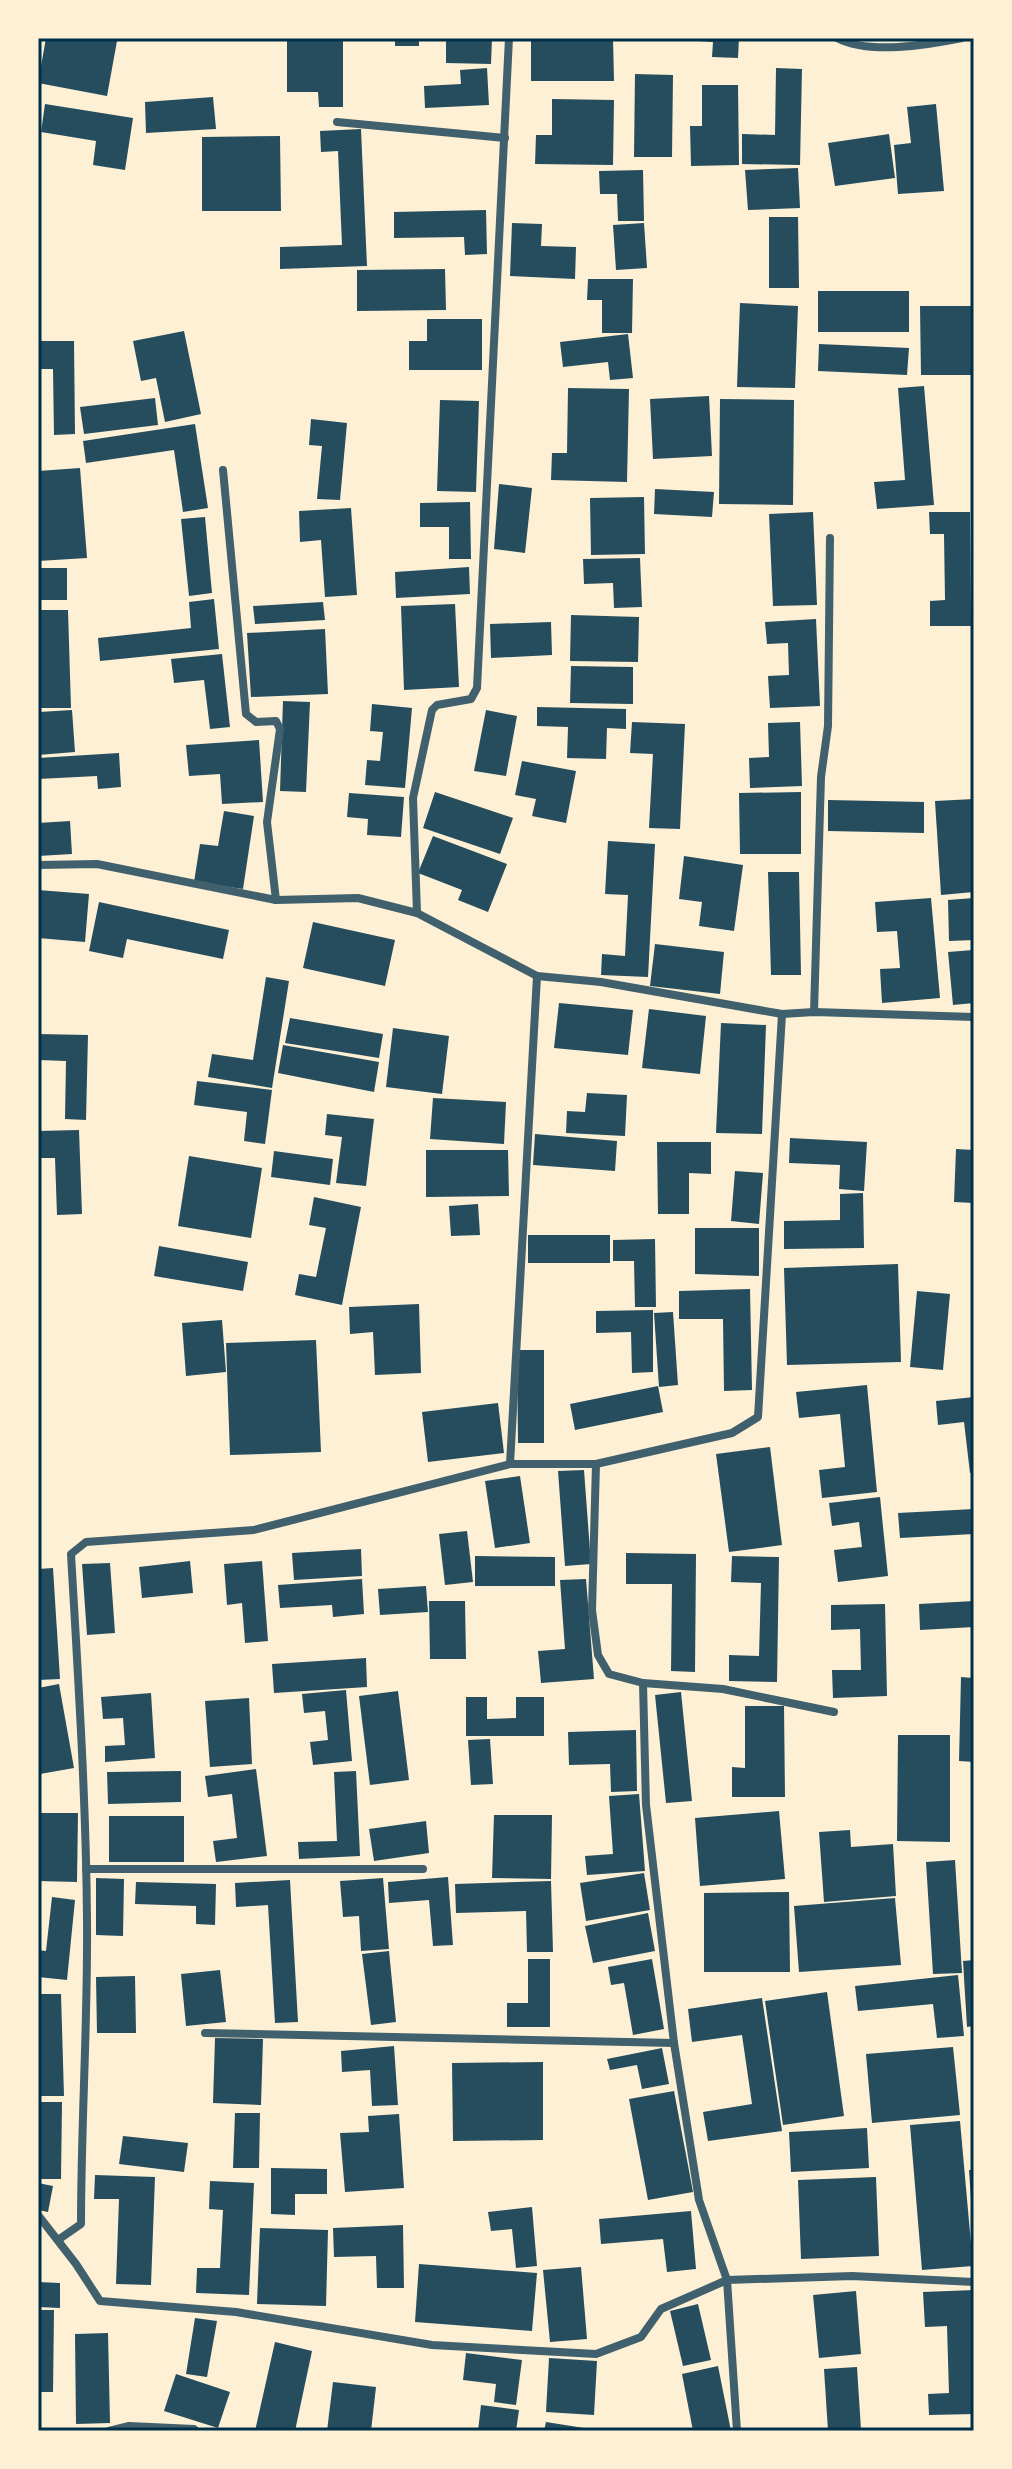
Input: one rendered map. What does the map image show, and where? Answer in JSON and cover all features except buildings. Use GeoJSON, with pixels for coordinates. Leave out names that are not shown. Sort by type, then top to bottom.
{"type":"FeatureCollection","features":[{"type":"Feature","properties":{"kind":"street"},"geometry":{"type":"LineString","coordinates":[[417,913],[413,798],[432,710],[437,705],[471,699],[477,688],[509,38]]}},
{"type":"Feature","properties":{"kind":"street"},"geometry":{"type":"LineString","coordinates":[[837,38],[852,46],[925,45],[962,38]]}},
{"type":"Feature","properties":{"kind":"street"},"geometry":{"type":"LineString","coordinates":[[337,122],[505,138]]}},
{"type":"Feature","properties":{"kind":"street"},"geometry":{"type":"LineString","coordinates":[[223,470],[246,714],[256,722],[276,721],[280,729],[267,822],[276,900]]}},
{"type":"Feature","properties":{"kind":"street"},"geometry":{"type":"LineString","coordinates":[[814,1012],[820,791],[828,726],[830,538]]}},
{"type":"Feature","properties":{"kind":"street"},"geometry":{"type":"LineString","coordinates":[[38,865],[97,864],[276,900],[358,898],[417,913],[537,976],[601,982],[782,1014],[814,1012],[974,1017]]}},
{"type":"Feature","properties":{"kind":"street"},"geometry":{"type":"LineString","coordinates":[[510,1464],[537,976]]}},
{"type":"Feature","properties":{"kind":"street"},"geometry":{"type":"LineString","coordinates":[[58,2240],[81,2224],[86,1869],[84,1771],[71,1554],[86,1542],[254,1530],[510,1464],[596,1464],[732,1433],[758,1417],[782,1014]]}},
{"type":"Feature","properties":{"kind":"street"},"geometry":{"type":"LineString","coordinates":[[596,1464],[592,1610],[598,1655],[609,1674],[643,1683],[723,1689],[834,1712]]}},
{"type":"Feature","properties":{"kind":"street"},"geometry":{"type":"LineString","coordinates":[[643,1683],[646,1805],[674,2043],[699,2200],[727,2280],[737,2431]]}},
{"type":"Feature","properties":{"kind":"street"},"geometry":{"type":"LineString","coordinates":[[86,1869],[423,1869]]}},
{"type":"Feature","properties":{"kind":"street"},"geometry":{"type":"LineString","coordinates":[[205,2033],[674,2043]]}},
{"type":"Feature","properties":{"kind":"street"},"geometry":{"type":"LineString","coordinates":[[38,2215],[100,2301],[236,2312],[432,2345],[596,2354],[641,2337],[661,2309],[727,2280],[852,2276],[974,2282]]}},
{"type":"Feature","properties":{"kind":"street"},"geometry":{"type":"LineString","coordinates":[[109,2431],[129,2426],[196,2431]]}}]}
